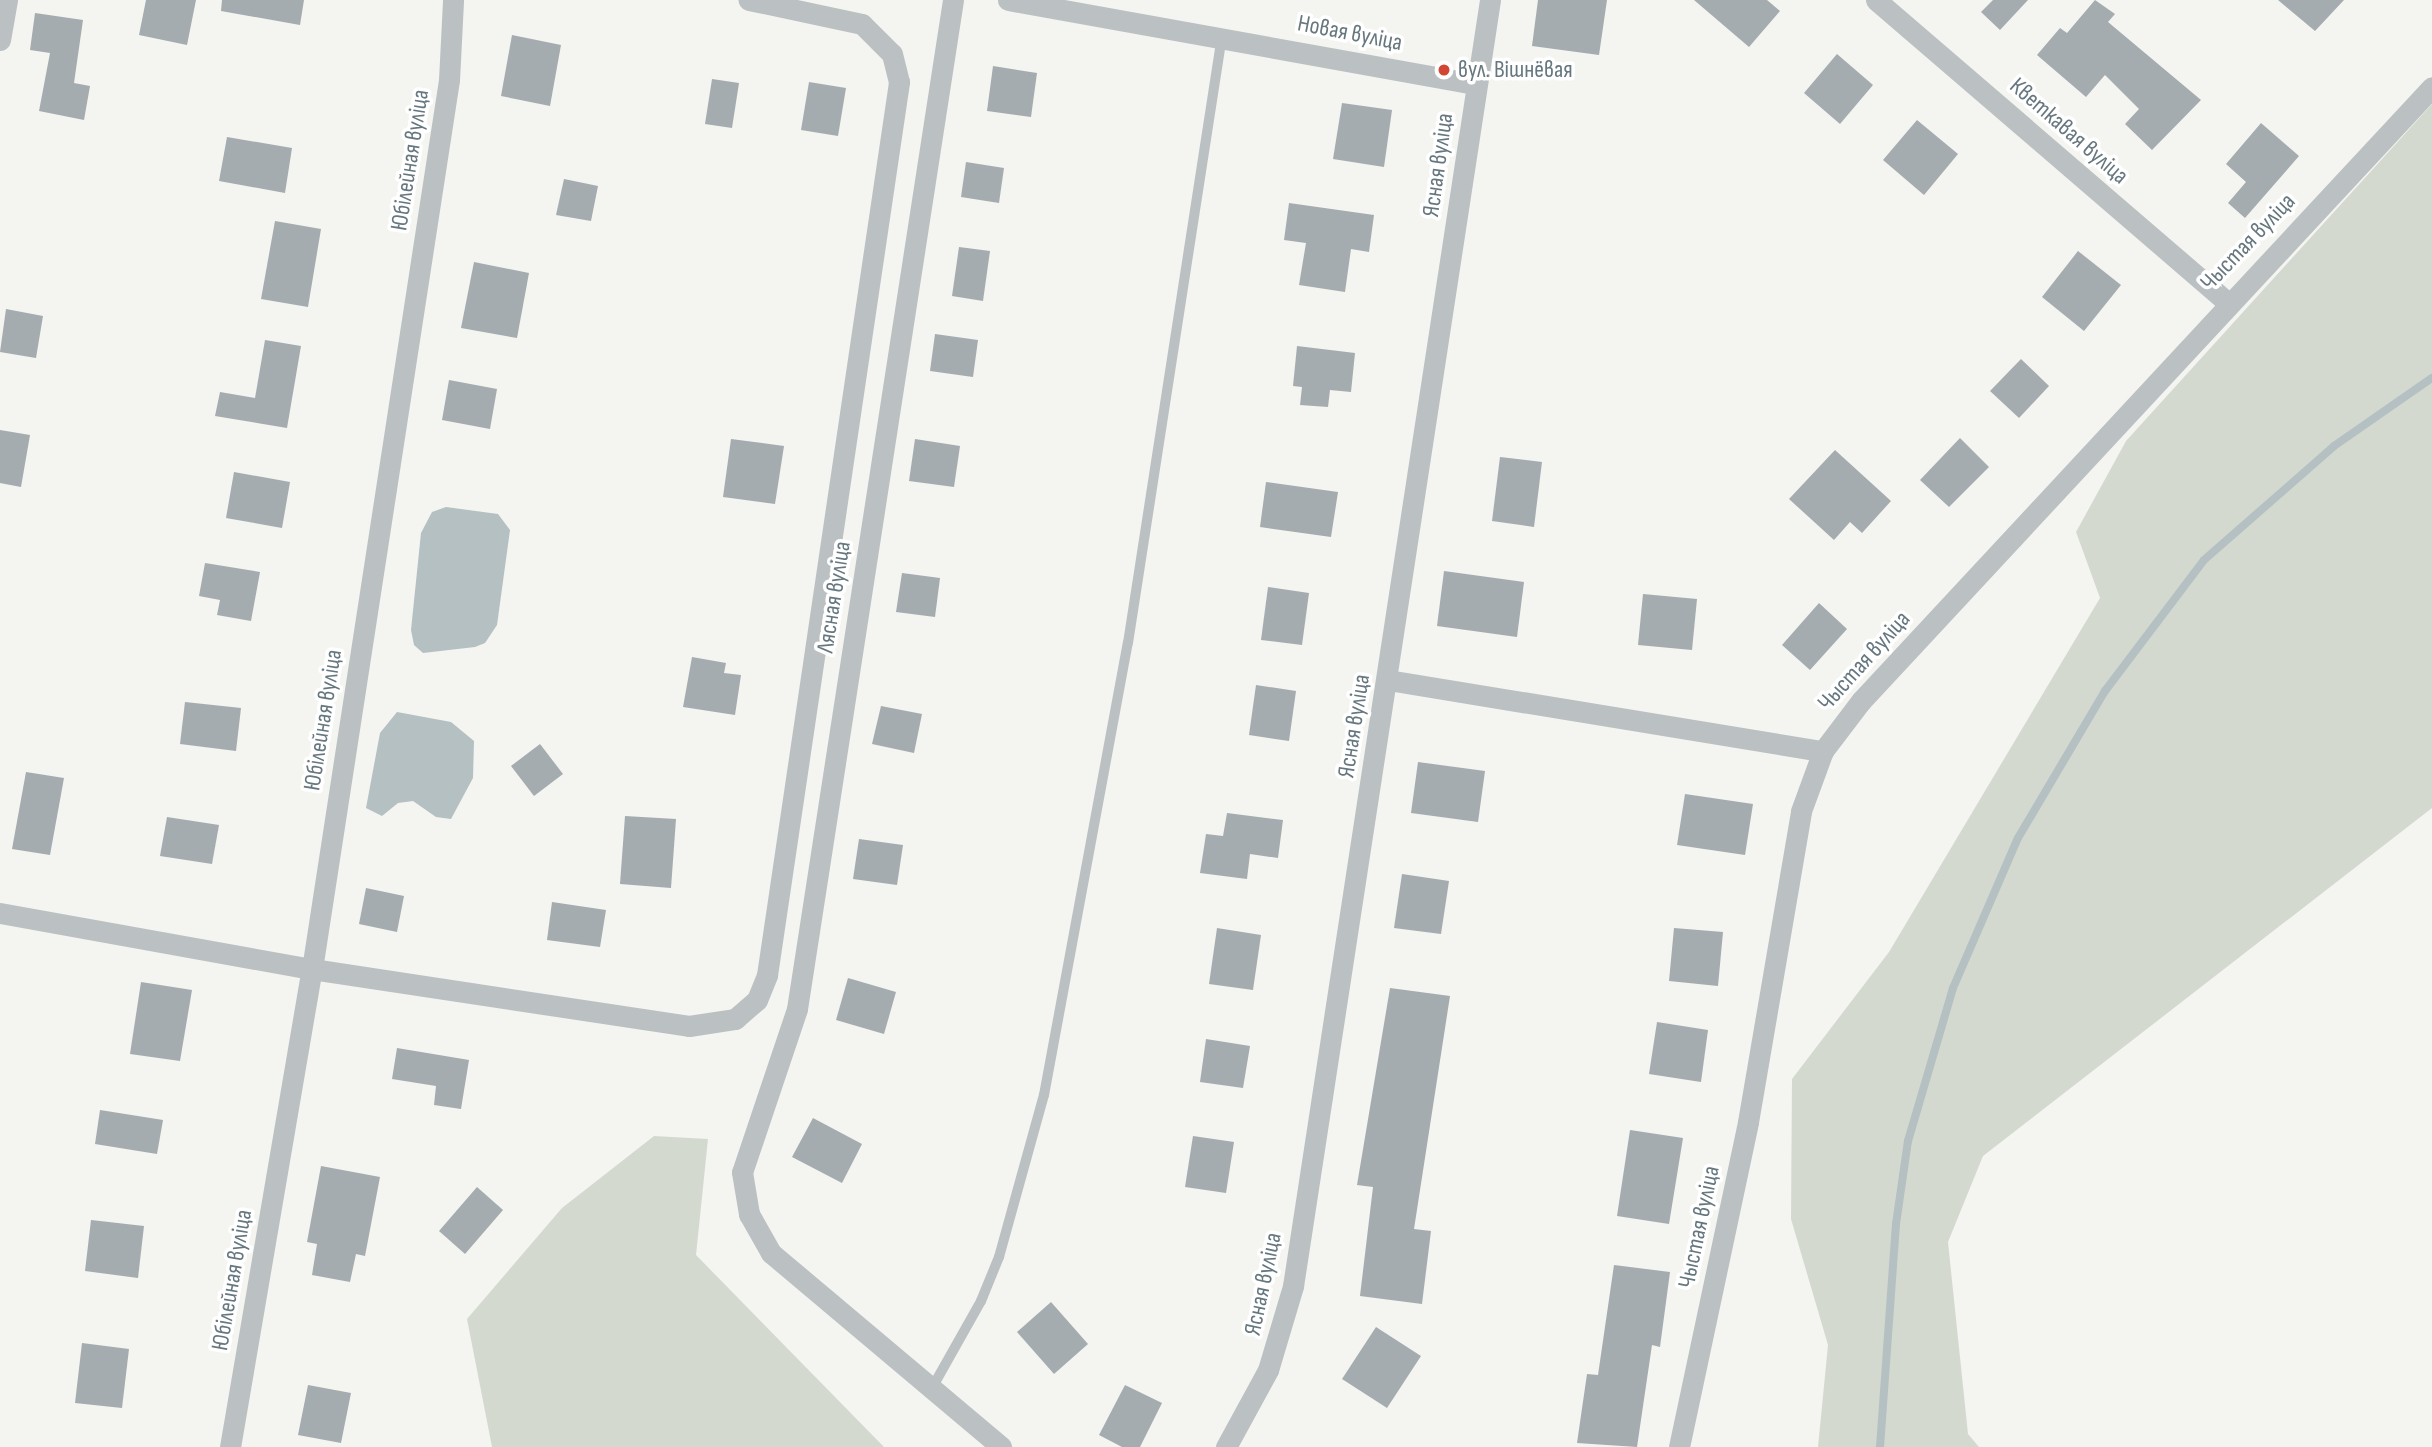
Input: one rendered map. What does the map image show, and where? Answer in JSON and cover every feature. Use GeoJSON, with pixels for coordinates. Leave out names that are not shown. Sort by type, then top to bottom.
{"type":"FeatureCollection","features":[{"type":"Feature","properties":{"kind":"street"},"geometry":{"type":"LineString","coordinates":[[0,40],[7,0]]}},
{"type":"Feature","properties":{"kind":"street","name":"Юбілейная вуліца"},"geometry":{"type":"LineString","coordinates":[[230,1447],[312,969],[449,80],[453,0]]}},
{"type":"Feature","properties":{"kind":"street","name":"Лясная вуліца"},"geometry":{"type":"LineString","coordinates":[[0,913],[312,969],[689,1026],[735,1019],[757,1000],[767,975],[898,97],[892,54],[874,32],[849,19],[749,0]]}},
{"type":"Feature","properties":{"kind":"street","name":"Лясная вуліца"},"geometry":{"type":"LineString","coordinates":[[932,1388],[771,1252],[744,1194],[747,1148],[782,1063],[797,1009],[953,0]]}},
{"type":"Feature","properties":{"kind":"street","name":"Новая вуліца"},"geometry":{"type":"LineString","coordinates":[[1008,0],[1222,36],[1476,84]]}},
{"type":"Feature","properties":{"kind":"street","name":"Ясная вуліца"},"geometry":{"type":"LineString","coordinates":[[1226,1447],[1268,1370],[1293,1286],[1388,680],[1490,0]]}},
{"type":"Feature","properties":{"kind":"street","name":"Кветкавая вуліца"},"geometry":{"type":"LineString","coordinates":[[1876,0],[2227,302]]}},
{"type":"Feature","properties":{"kind":"street","name":"Чыстая вуліца"},"geometry":{"type":"LineString","coordinates":[[1679,1447],[1748,1122],[1801,811],[1823,751],[1870,691],[2227,302],[2432,86]]}},
{"type":"Feature","properties":{"kind":"street"},"geometry":{"type":"LineString","coordinates":[[1388,680],[1823,751]]}},
{"type":"Feature","properties":{"kind":"street"},"geometry":{"type":"LineString","coordinates":[[932,1388],[1001,1447]]}},
{"type":"Feature","properties":{"kind":"lane"},"geometry":{"type":"LineString","coordinates":[[932,1388],[981,1301],[999,1257],[1044,1095],[1128,643],[1222,36]]}},
{"type":"Feature","properties":{"kind":"shaded area"},"geometry":{"type":"Polygon","coordinates":[[[2432,104],[2432,808],[1983,1156],[1948,1242],[1968,1434],[1979,1447],[1818,1447],[1828,1345],[1791,1219],[1792,1079],[1889,952],[2100,598],[2076,532],[2126,441],[2432,104]]]}},
{"type":"Feature","properties":{"kind":"shaded area"},"geometry":{"type":"Polygon","coordinates":[[[446,507],[498,514],[510,530],[497,625],[485,643],[475,647],[423,653],[414,645],[411,630],[421,533],[432,512],[446,507]]]}},
{"type":"Feature","properties":{"kind":"shaded area"},"geometry":{"type":"Polygon","coordinates":[[[397,712],[451,722],[474,741],[473,778],[451,819],[436,817],[413,801],[398,803],[382,816],[366,808],[380,733],[397,712]]]}},
{"type":"Feature","properties":{"kind":"shaded area"},"geometry":{"type":"Polygon","coordinates":[[[654,1136],[708,1139],[696,1255],[884,1447],[492,1447],[467,1319],[562,1208],[654,1136]]]}},
{"type":"Feature","properties":{"kind":"building"},"geometry":{"type":"Polygon","coordinates":[[[146,0],[196,0],[187,45],[139,35],[146,0]]]}},
{"type":"Feature","properties":{"kind":"building"},"geometry":{"type":"Polygon","coordinates":[[[222,0],[304,0],[300,25],[221,11],[222,0]]]}},
{"type":"Feature","properties":{"kind":"building"},"geometry":{"type":"Polygon","coordinates":[[[1538,0],[1607,0],[1599,55],[1532,46],[1538,0]]]}},
{"type":"Feature","properties":{"kind":"building"},"geometry":{"type":"Polygon","coordinates":[[[1694,0],[1767,0],[1780,11],[1749,47],[1694,0]]]}},
{"type":"Feature","properties":{"kind":"building"},"geometry":{"type":"Polygon","coordinates":[[[1993,0],[2028,0],[2000,30],[1981,12],[1993,0]]]}},
{"type":"Feature","properties":{"kind":"building"},"geometry":{"type":"Polygon","coordinates":[[[2095,0],[2115,14],[2108,22],[2201,100],[2152,150],[2125,124],[2139,109],[2105,75],[2086,97],[2037,55],[2060,28],[2067,33],[2095,0]]]}},
{"type":"Feature","properties":{"kind":"building"},"geometry":{"type":"Polygon","coordinates":[[[2278,0],[2344,0],[2315,31],[2278,0]]]}},
{"type":"Feature","properties":{"kind":"building"},"geometry":{"type":"Polygon","coordinates":[[[35,13],[83,20],[74,83],[90,86],[84,120],[39,111],[50,53],[30,50],[35,13]]]}},
{"type":"Feature","properties":{"kind":"building"},"geometry":{"type":"Polygon","coordinates":[[[512,35],[561,45],[550,106],[501,96],[512,35]]]}},
{"type":"Feature","properties":{"kind":"building"},"geometry":{"type":"Polygon","coordinates":[[[1837,54],[1873,85],[1840,124],[1804,93],[1837,54]]]}},
{"type":"Feature","properties":{"kind":"building"},"geometry":{"type":"Polygon","coordinates":[[[993,66],[1037,73],[1031,117],[987,111],[993,66]]]}},
{"type":"Feature","properties":{"kind":"building"},"geometry":{"type":"Polygon","coordinates":[[[712,79],[739,83],[732,128],[705,124],[712,79]]]}},
{"type":"Feature","properties":{"kind":"building"},"geometry":{"type":"Polygon","coordinates":[[[809,82],[846,88],[838,136],[801,130],[809,82]]]}},
{"type":"Feature","properties":{"kind":"building"},"geometry":{"type":"Polygon","coordinates":[[[1342,103],[1392,110],[1384,167],[1333,159],[1342,103]]]}},
{"type":"Feature","properties":{"kind":"building"},"geometry":{"type":"Polygon","coordinates":[[[1917,120],[1958,154],[1924,195],[1883,160],[1917,120]]]}},
{"type":"Feature","properties":{"kind":"building"},"geometry":{"type":"Polygon","coordinates":[[[2261,123],[2299,156],[2245,218],[2228,203],[2246,182],[2226,164],[2261,123]]]}},
{"type":"Feature","properties":{"kind":"building"},"geometry":{"type":"Polygon","coordinates":[[[227,137],[292,148],[285,193],[219,181],[227,137]]]}},
{"type":"Feature","properties":{"kind":"building"},"geometry":{"type":"Polygon","coordinates":[[[966,162],[1004,168],[999,203],[961,197],[966,162]]]}},
{"type":"Feature","properties":{"kind":"building"},"geometry":{"type":"Polygon","coordinates":[[[564,179],[598,186],[591,221],[556,215],[564,179]]]}},
{"type":"Feature","properties":{"kind":"building"},"geometry":{"type":"Polygon","coordinates":[[[1289,203],[1374,215],[1369,252],[1351,249],[1345,292],[1299,285],[1306,243],[1284,240],[1289,203]]]}},
{"type":"Feature","properties":{"kind":"building"},"geometry":{"type":"Polygon","coordinates":[[[275,221],[321,229],[308,307],[261,299],[275,221]]]}},
{"type":"Feature","properties":{"kind":"building"},"geometry":{"type":"Polygon","coordinates":[[[959,247],[990,251],[983,301],[952,296],[959,247]]]}},
{"type":"Feature","properties":{"kind":"building"},"geometry":{"type":"Polygon","coordinates":[[[2078,251],[2121,285],[2084,331],[2042,297],[2078,251]]]}},
{"type":"Feature","properties":{"kind":"building"},"geometry":{"type":"Polygon","coordinates":[[[474,262],[529,273],[517,338],[461,328],[474,262]]]}},
{"type":"Feature","properties":{"kind":"building"},"geometry":{"type":"Polygon","coordinates":[[[6,309],[43,316],[36,358],[0,352],[6,309]]]}},
{"type":"Feature","properties":{"kind":"building"},"geometry":{"type":"Polygon","coordinates":[[[935,334],[978,340],[973,377],[930,371],[935,334]]]}},
{"type":"Feature","properties":{"kind":"building"},"geometry":{"type":"Polygon","coordinates":[[[265,340],[301,346],[287,428],[215,416],[220,392],[255,398],[265,340]]]}},
{"type":"Feature","properties":{"kind":"building"},"geometry":{"type":"Polygon","coordinates":[[[1297,346],[1355,353],[1351,392],[1330,390],[1328,407],[1300,405],[1302,387],[1293,386],[1297,346]]]}},
{"type":"Feature","properties":{"kind":"building"},"geometry":{"type":"Polygon","coordinates":[[[2021,359],[2049,386],[2019,418],[1990,391],[2021,359]]]}},
{"type":"Feature","properties":{"kind":"building"},"geometry":{"type":"Polygon","coordinates":[[[449,380],[497,389],[490,429],[442,420],[449,380]]]}},
{"type":"Feature","properties":{"kind":"building"},"geometry":{"type":"Polygon","coordinates":[[[0,430],[30,435],[21,487],[0,483],[0,430]]]}},
{"type":"Feature","properties":{"kind":"building"},"geometry":{"type":"Polygon","coordinates":[[[1960,438],[1989,467],[1949,507],[1920,480],[1960,438]]]}},
{"type":"Feature","properties":{"kind":"building"},"geometry":{"type":"Polygon","coordinates":[[[731,439],[784,446],[775,504],[723,497],[731,439]]]}},
{"type":"Feature","properties":{"kind":"building"},"geometry":{"type":"Polygon","coordinates":[[[915,439],[960,446],[954,487],[909,481],[915,439]]]}},
{"type":"Feature","properties":{"kind":"building"},"geometry":{"type":"Polygon","coordinates":[[[1835,450],[1891,501],[1862,533],[1850,522],[1834,540],[1789,499],[1835,450]]]}},
{"type":"Feature","properties":{"kind":"building"},"geometry":{"type":"Polygon","coordinates":[[[1500,457],[1542,462],[1534,527],[1492,521],[1500,457]]]}},
{"type":"Feature","properties":{"kind":"building"},"geometry":{"type":"Polygon","coordinates":[[[234,472],[290,482],[282,528],[226,518],[234,472]]]}},
{"type":"Feature","properties":{"kind":"building"},"geometry":{"type":"Polygon","coordinates":[[[1266,482],[1338,492],[1331,537],[1260,527],[1266,482]]]}},
{"type":"Feature","properties":{"kind":"building"},"geometry":{"type":"Polygon","coordinates":[[[205,563],[260,572],[251,621],[217,615],[220,600],[199,596],[205,563]]]}},
{"type":"Feature","properties":{"kind":"building"},"geometry":{"type":"Polygon","coordinates":[[[1444,571],[1524,582],[1517,637],[1437,626],[1444,571]]]}},
{"type":"Feature","properties":{"kind":"building"},"geometry":{"type":"Polygon","coordinates":[[[902,573],[940,578],[935,617],[896,612],[902,573]]]}},
{"type":"Feature","properties":{"kind":"building"},"geometry":{"type":"Polygon","coordinates":[[[1268,587],[1309,593],[1302,645],[1261,640],[1268,587]]]}},
{"type":"Feature","properties":{"kind":"building"},"geometry":{"type":"Polygon","coordinates":[[[1643,594],[1697,599],[1692,650],[1638,645],[1643,594]]]}},
{"type":"Feature","properties":{"kind":"building"},"geometry":{"type":"Polygon","coordinates":[[[1819,603],[1847,629],[1810,670],[1782,645],[1819,603]]]}},
{"type":"Feature","properties":{"kind":"building"},"geometry":{"type":"Polygon","coordinates":[[[692,657],[726,663],[724,673],[741,675],[735,715],[683,707],[692,657]]]}},
{"type":"Feature","properties":{"kind":"building"},"geometry":{"type":"Polygon","coordinates":[[[1256,685],[1296,691],[1289,741],[1249,735],[1256,685]]]}},
{"type":"Feature","properties":{"kind":"building"},"geometry":{"type":"Polygon","coordinates":[[[185,702],[241,708],[236,751],[180,744],[185,702]]]}},
{"type":"Feature","properties":{"kind":"building"},"geometry":{"type":"Polygon","coordinates":[[[881,706],[922,714],[914,753],[872,744],[881,706]]]}},
{"type":"Feature","properties":{"kind":"building"},"geometry":{"type":"Polygon","coordinates":[[[540,744],[563,774],[534,796],[511,766],[540,744]]]}},
{"type":"Feature","properties":{"kind":"building"},"geometry":{"type":"Polygon","coordinates":[[[1418,762],[1485,771],[1478,822],[1411,813],[1418,762]]]}},
{"type":"Feature","properties":{"kind":"building"},"geometry":{"type":"Polygon","coordinates":[[[26,772],[64,778],[50,855],[12,849],[26,772]]]}},
{"type":"Feature","properties":{"kind":"building"},"geometry":{"type":"Polygon","coordinates":[[[1685,794],[1753,804],[1745,855],[1677,845],[1685,794]]]}},
{"type":"Feature","properties":{"kind":"building"},"geometry":{"type":"Polygon","coordinates":[[[1227,813],[1283,820],[1278,858],[1250,854],[1247,879],[1200,873],[1206,834],[1223,836],[1227,813]]]}},
{"type":"Feature","properties":{"kind":"building"},"geometry":{"type":"Polygon","coordinates":[[[625,816],[676,819],[671,888],[620,884],[625,816]]]}},
{"type":"Feature","properties":{"kind":"building"},"geometry":{"type":"Polygon","coordinates":[[[167,817],[219,825],[212,864],[160,856],[167,817]]]}},
{"type":"Feature","properties":{"kind":"building"},"geometry":{"type":"Polygon","coordinates":[[[859,839],[903,845],[897,885],[853,879],[859,839]]]}},
{"type":"Feature","properties":{"kind":"building"},"geometry":{"type":"Polygon","coordinates":[[[1402,874],[1449,881],[1441,934],[1394,928],[1402,874]]]}},
{"type":"Feature","properties":{"kind":"building"},"geometry":{"type":"Polygon","coordinates":[[[366,888],[404,896],[397,932],[359,924],[366,888]]]}},
{"type":"Feature","properties":{"kind":"building"},"geometry":{"type":"Polygon","coordinates":[[[552,902],[606,910],[600,947],[547,940],[552,902]]]}},
{"type":"Feature","properties":{"kind":"building"},"geometry":{"type":"Polygon","coordinates":[[[1217,928],[1261,935],[1253,990],[1209,984],[1217,928]]]}},
{"type":"Feature","properties":{"kind":"building"},"geometry":{"type":"Polygon","coordinates":[[[1674,928],[1723,932],[1718,986],[1669,981],[1674,928]]]}},
{"type":"Feature","properties":{"kind":"building"},"geometry":{"type":"Polygon","coordinates":[[[848,978],[896,992],[884,1034],[836,1020],[848,978]]]}},
{"type":"Feature","properties":{"kind":"building"},"geometry":{"type":"Polygon","coordinates":[[[141,982],[192,990],[180,1061],[130,1054],[141,982]]]}},
{"type":"Feature","properties":{"kind":"building"},"geometry":{"type":"Polygon","coordinates":[[[1390,988],[1450,996],[1414,1229],[1431,1231],[1422,1304],[1360,1296],[1373,1187],[1357,1185],[1390,988]]]}},
{"type":"Feature","properties":{"kind":"building"},"geometry":{"type":"Polygon","coordinates":[[[1657,1022],[1708,1030],[1701,1082],[1649,1074],[1657,1022]]]}},
{"type":"Feature","properties":{"kind":"building"},"geometry":{"type":"Polygon","coordinates":[[[1206,1039],[1250,1046],[1243,1088],[1200,1082],[1206,1039]]]}},
{"type":"Feature","properties":{"kind":"building"},"geometry":{"type":"Polygon","coordinates":[[[397,1048],[469,1060],[461,1109],[434,1105],[436,1086],[392,1079],[397,1048]]]}},
{"type":"Feature","properties":{"kind":"building"},"geometry":{"type":"Polygon","coordinates":[[[100,1110],[163,1120],[157,1154],[95,1144],[100,1110]]]}},
{"type":"Feature","properties":{"kind":"building"},"geometry":{"type":"Polygon","coordinates":[[[813,1118],[862,1144],[842,1183],[792,1157],[813,1118]]]}},
{"type":"Feature","properties":{"kind":"building"},"geometry":{"type":"Polygon","coordinates":[[[1630,1130],[1683,1138],[1669,1224],[1617,1216],[1630,1130]]]}},
{"type":"Feature","properties":{"kind":"building"},"geometry":{"type":"Polygon","coordinates":[[[1193,1136],[1234,1142],[1226,1193],[1185,1187],[1193,1136]]]}},
{"type":"Feature","properties":{"kind":"building"},"geometry":{"type":"Polygon","coordinates":[[[321,1166],[380,1177],[365,1256],[356,1254],[350,1282],[312,1275],[317,1244],[307,1242],[321,1166]]]}},
{"type":"Feature","properties":{"kind":"building"},"geometry":{"type":"Polygon","coordinates":[[[477,1187],[503,1210],[465,1254],[439,1231],[477,1187]]]}},
{"type":"Feature","properties":{"kind":"building"},"geometry":{"type":"Polygon","coordinates":[[[91,1220],[144,1226],[138,1278],[85,1271],[91,1220]]]}},
{"type":"Feature","properties":{"kind":"building"},"geometry":{"type":"Polygon","coordinates":[[[1614,1265],[1670,1272],[1660,1347],[1652,1345],[1637,1447],[1577,1443],[1587,1374],[1598,1375],[1614,1265]]]}},
{"type":"Feature","properties":{"kind":"building"},"geometry":{"type":"Polygon","coordinates":[[[1051,1302],[1088,1344],[1054,1374],[1017,1332],[1051,1302]]]}},
{"type":"Feature","properties":{"kind":"building"},"geometry":{"type":"Polygon","coordinates":[[[1376,1327],[1421,1356],[1387,1408],[1342,1379],[1376,1327]]]}},
{"type":"Feature","properties":{"kind":"building"},"geometry":{"type":"Polygon","coordinates":[[[82,1343],[129,1349],[122,1408],[75,1403],[82,1343]]]}},
{"type":"Feature","properties":{"kind":"building"},"geometry":{"type":"Polygon","coordinates":[[[308,1385],[351,1393],[341,1443],[298,1435],[308,1385]]]}},
{"type":"Feature","properties":{"kind":"building"},"geometry":{"type":"Polygon","coordinates":[[[1125,1385],[1162,1403],[1140,1447],[1122,1447],[1099,1435],[1125,1385]]]}},
{"type":"Feature","properties":{"kind":"waterway"},"geometry":{"type":"LineString","coordinates":[[1880,1447],[1896,1224],[1908,1141],[1953,988],[2018,838],[2105,691],[2204,560],[2334,446],[2432,378]]}},
{"type":"Feature","properties":{"kind":"place","name":"вул. Вішнёвая"},"geometry":{"type":"Point","coordinates":[1444,70]}}]}
